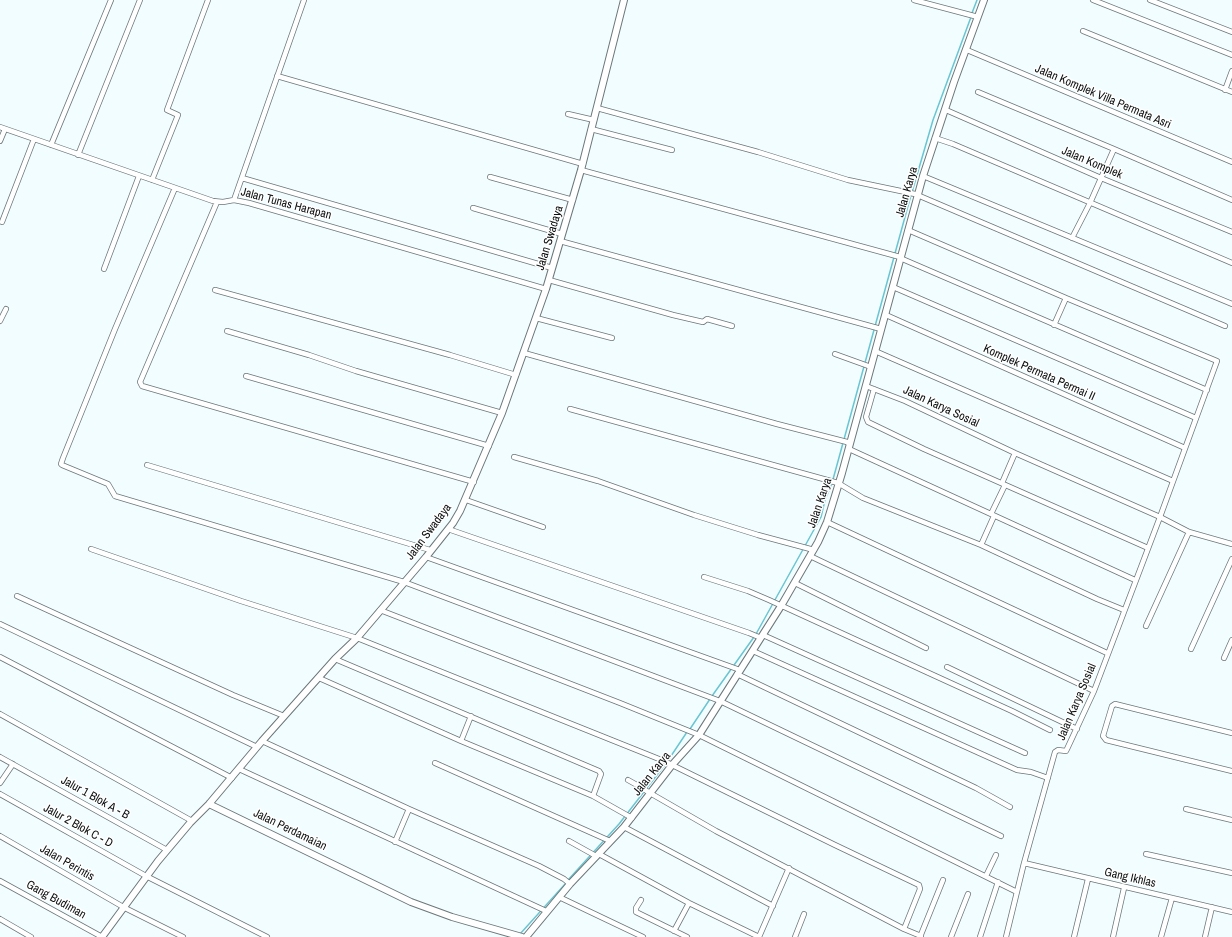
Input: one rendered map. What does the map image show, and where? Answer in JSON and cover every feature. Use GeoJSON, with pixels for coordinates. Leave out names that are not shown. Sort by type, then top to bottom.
{"type":"FeatureCollection","features":[{"type":"Feature","properties":{"kind":"street"},"geometry":{"type":"LineString","coordinates":[[51,145],[111,0]]}},
{"type":"Feature","properties":{"kind":"street"},"geometry":{"type":"LineString","coordinates":[[78,155],[140,0]]}},
{"type":"Feature","properties":{"kind":"street"},"geometry":{"type":"LineString","coordinates":[[152,180],[178,116],[167,110],[208,0]]}},
{"type":"Feature","properties":{"kind":"street"},"geometry":{"type":"LineString","coordinates":[[234,200],[304,0]]}},
{"type":"Feature","properties":{"kind":"street","name":"Jalan Swadaya"},"geometry":{"type":"LineString","coordinates":[[209,804],[284,716],[335,659],[357,638],[426,557],[430,550],[453,523],[466,500],[502,413],[546,289],[582,167],[624,0]]}},
{"type":"Feature","properties":{"kind":"street"},"geometry":{"type":"LineString","coordinates":[[914,0],[976,17]]}},
{"type":"Feature","properties":{"kind":"street","name":"Jalan Karya"},"geometry":{"type":"LineString","coordinates":[[527,935],[543,910],[559,896],[567,882],[597,855],[607,840],[624,827],[647,791],[696,734],[753,651],[778,605],[795,583],[827,522],[834,482],[848,445],[876,351],[880,328],[886,315],[899,257],[908,230],[916,195],[946,110],[976,17],[984,0]]}},
{"type":"Feature","properties":{"kind":"street"},"geometry":{"type":"LineString","coordinates":[[1093,0],[1232,55]]}},
{"type":"Feature","properties":{"kind":"street"},"geometry":{"type":"LineString","coordinates":[[1150,0],[1232,32]]}},
{"type":"Feature","properties":{"kind":"street"},"geometry":{"type":"LineString","coordinates":[[1083,31],[1232,92]]}},
{"type":"Feature","properties":{"kind":"street","name":"Jalan Komplek Villa Permata Asri"},"geometry":{"type":"LineString","coordinates":[[966,50],[1232,162]]}},
{"type":"Feature","properties":{"kind":"street"},"geometry":{"type":"LineString","coordinates":[[1225,90],[1232,71]]}},
{"type":"Feature","properties":{"kind":"street"},"geometry":{"type":"LineString","coordinates":[[277,76],[582,167],[899,257],[1207,390]]}},
{"type":"Feature","properties":{"kind":"street"},"geometry":{"type":"LineString","coordinates":[[978,92],[1232,200]]}},
{"type":"Feature","properties":{"kind":"street"},"geometry":{"type":"LineString","coordinates":[[597,108],[758,152],[848,180],[916,195],[1225,326]]}},
{"type":"Feature","properties":{"kind":"street","name":"Jalan Komplek"},"geometry":{"type":"LineString","coordinates":[[946,110],[1101,178],[1232,232]]}},
{"type":"Feature","properties":{"kind":"street"},"geometry":{"type":"LineString","coordinates":[[568,114],[594,120]]}},
{"type":"Feature","properties":{"kind":"street"},"geometry":{"type":"LineString","coordinates":[[0,141],[2,128]]}},
{"type":"Feature","properties":{"kind":"street","name":"Jalan Tunas Harapan"},"geometry":{"type":"LineString","coordinates":[[2,128],[217,202],[234,200],[292,215],[546,289]]}},
{"type":"Feature","properties":{"kind":"street"},"geometry":{"type":"LineString","coordinates":[[592,129],[672,150]]}},
{"type":"Feature","properties":{"kind":"street"},"geometry":{"type":"LineString","coordinates":[[935,138],[953,144],[1090,204],[1232,263]]}},
{"type":"Feature","properties":{"kind":"street"},"geometry":{"type":"LineString","coordinates":[[2,222],[34,139]]}},
{"type":"Feature","properties":{"kind":"street"},"geometry":{"type":"LineString","coordinates":[[1072,238],[1090,204],[1114,149]]}},
{"type":"Feature","properties":{"kind":"street"},"geometry":{"type":"LineString","coordinates":[[104,269],[139,176]]}},
{"type":"Feature","properties":{"kind":"street"},"geometry":{"type":"LineString","coordinates":[[923,176],[1232,304]]}},
{"type":"Feature","properties":{"kind":"street"},"geometry":{"type":"LineString","coordinates":[[490,177],[573,200]]}},
{"type":"Feature","properties":{"kind":"street"},"geometry":{"type":"LineString","coordinates":[[242,178],[552,268]]}},
{"type":"Feature","properties":{"kind":"street"},"geometry":{"type":"LineString","coordinates":[[175,188],[115,329],[61,464],[108,484],[115,496],[404,582],[718,700],[1001,836]]}},
{"type":"Feature","properties":{"kind":"street"},"geometry":{"type":"LineString","coordinates":[[217,202],[140,382],[142,386],[474,482]]}},
{"type":"Feature","properties":{"kind":"street"},"geometry":{"type":"LineString","coordinates":[[473,208],[562,234]]}},
{"type":"Feature","properties":{"kind":"street"},"geometry":{"type":"LineString","coordinates":[[908,230],[1217,361],[1160,517]]}},
{"type":"Feature","properties":{"kind":"street"},"geometry":{"type":"LineString","coordinates":[[560,241],[880,328]]}},
{"type":"Feature","properties":{"kind":"street"},"geometry":{"type":"LineString","coordinates":[[548,280],[673,315],[703,322],[709,319],[732,326]]}},
{"type":"Feature","properties":{"kind":"street"},"geometry":{"type":"LineString","coordinates":[[893,287],[1196,418]]}},
{"type":"Feature","properties":{"kind":"street"},"geometry":{"type":"LineString","coordinates":[[215,290],[450,355],[516,375]]}},
{"type":"Feature","properties":{"kind":"street"},"geometry":{"type":"LineString","coordinates":[[1054,325],[1066,298]]}},
{"type":"Feature","properties":{"kind":"street"},"geometry":{"type":"LineString","coordinates":[[0,321],[6,309]]}},
{"type":"Feature","properties":{"kind":"street","name":"Komplek Permata Permai II"},"geometry":{"type":"LineString","coordinates":[[886,315],[1185,448]]}},
{"type":"Feature","properties":{"kind":"street"},"geometry":{"type":"LineString","coordinates":[[536,318],[612,338]]}},
{"type":"Feature","properties":{"kind":"street"},"geometry":{"type":"LineString","coordinates":[[227,331],[309,355],[356,371],[502,413]]}},
{"type":"Feature","properties":{"kind":"street"},"geometry":{"type":"LineString","coordinates":[[876,351],[1173,481]]}},
{"type":"Feature","properties":{"kind":"street"},"geometry":{"type":"LineString","coordinates":[[524,353],[733,412],[840,440],[993,515],[1135,580]]}},
{"type":"Feature","properties":{"kind":"street"},"geometry":{"type":"LineString","coordinates":[[835,354],[870,367]]}},
{"type":"Feature","properties":{"kind":"street"},"geometry":{"type":"LineString","coordinates":[[246,376],[489,446]]}},
{"type":"Feature","properties":{"kind":"street","name":"Jalan Karya Sosial"},"geometry":{"type":"LineString","coordinates":[[866,386],[905,401],[1015,453],[1160,517],[1189,532],[1232,544]]}},
{"type":"Feature","properties":{"kind":"street"},"geometry":{"type":"LineString","coordinates":[[874,390],[866,417],[868,422],[924,449],[1148,548]]}},
{"type":"Feature","properties":{"kind":"street"},"geometry":{"type":"LineString","coordinates":[[570,409],[834,482],[863,498],[982,545],[1097,599],[1124,610]]}},
{"type":"Feature","properties":{"kind":"street"},"geometry":{"type":"LineString","coordinates":[[982,545],[1015,453]]}},
{"type":"Feature","properties":{"kind":"street"},"geometry":{"type":"LineString","coordinates":[[514,457],[598,481],[694,515],[812,550]]}},
{"type":"Feature","properties":{"kind":"street"},"geometry":{"type":"LineString","coordinates":[[147,464],[430,550]]}},
{"type":"Feature","properties":{"kind":"street"},"geometry":{"type":"LineString","coordinates":[[466,500],[544,527]]}},
{"type":"Feature","properties":{"kind":"street","name":"Jalan Karya Sosial"},"geometry":{"type":"LineString","coordinates":[[1006,937],[1024,863],[1056,752],[1058,750],[1066,751],[1094,691],[1107,653],[1160,517]]}},
{"type":"Feature","properties":{"kind":"street"},"geometry":{"type":"LineString","coordinates":[[827,522],[1107,653]]}},
{"type":"Feature","properties":{"kind":"street"},"geometry":{"type":"LineString","coordinates":[[448,529],[760,636],[1025,753]]}},
{"type":"Feature","properties":{"kind":"street"},"geometry":{"type":"LineString","coordinates":[[1146,626],[1189,532]]}},
{"type":"Feature","properties":{"kind":"street"},"geometry":{"type":"LineString","coordinates":[[91,549],[241,601],[357,638],[671,764],[919,885],[920,889],[904,929]]}},
{"type":"Feature","properties":{"kind":"street"},"geometry":{"type":"LineString","coordinates":[[810,556],[1094,691]]}},
{"type":"Feature","properties":{"kind":"street"},"geometry":{"type":"LineString","coordinates":[[426,557],[727,666],[976,788],[1010,807]]}},
{"type":"Feature","properties":{"kind":"street"},"geometry":{"type":"LineString","coordinates":[[1191,649],[1232,559]]}},
{"type":"Feature","properties":{"kind":"street"},"geometry":{"type":"LineString","coordinates":[[704,577],[748,591],[769,600],[1012,711],[1050,730]]}},
{"type":"Feature","properties":{"kind":"street"},"geometry":{"type":"LineString","coordinates":[[795,583],[926,648]]}},
{"type":"Feature","properties":{"kind":"street"},"geometry":{"type":"LineString","coordinates":[[16,596],[233,695],[284,716]]}},
{"type":"Feature","properties":{"kind":"street"},"geometry":{"type":"LineString","coordinates":[[380,610],[696,734],[1017,892]]}},
{"type":"Feature","properties":{"kind":"street"},"geometry":{"type":"LineString","coordinates":[[0,624],[257,747]]}},
{"type":"Feature","properties":{"kind":"street"},"geometry":{"type":"LineString","coordinates":[[1224,658],[1232,640]]}},
{"type":"Feature","properties":{"kind":"street"},"geometry":{"type":"LineString","coordinates":[[753,651],[1018,770],[1032,772],[1048,778]]}},
{"type":"Feature","properties":{"kind":"street"},"geometry":{"type":"LineString","coordinates":[[0,657],[232,778]]}},
{"type":"Feature","properties":{"kind":"street"},"geometry":{"type":"LineString","coordinates":[[335,659],[599,770],[601,774],[593,796]]}},
{"type":"Feature","properties":{"kind":"street"},"geometry":{"type":"LineString","coordinates":[[947,667],[1077,728]]}},
{"type":"Feature","properties":{"kind":"street"},"geometry":{"type":"LineString","coordinates":[[319,678],[461,741],[593,796],[630,817]]}},
{"type":"Feature","properties":{"kind":"street"},"geometry":{"type":"LineString","coordinates":[[1232,733],[1115,704],[1112,706],[1103,736],[1106,740],[1232,771]]}},
{"type":"Feature","properties":{"kind":"street"},"geometry":{"type":"LineString","coordinates":[[0,714],[192,821]]}},
{"type":"Feature","properties":{"kind":"street"},"geometry":{"type":"LineString","coordinates":[[461,741],[471,716]]}},
{"type":"Feature","properties":{"kind":"street"},"geometry":{"type":"LineString","coordinates":[[262,742],[539,866],[567,882]]}},
{"type":"Feature","properties":{"kind":"street","name":"Jalur 1 Blok A - B"},"geometry":{"type":"LineString","coordinates":[[0,757],[167,850]]}},
{"type":"Feature","properties":{"kind":"street"},"geometry":{"type":"LineString","coordinates":[[435,763],[607,840]]}},
{"type":"Feature","properties":{"kind":"street"},"geometry":{"type":"LineString","coordinates":[[0,783],[13,764]]}},
{"type":"Feature","properties":{"kind":"street"},"geometry":{"type":"LineString","coordinates":[[239,769],[543,910]]}},
{"type":"Feature","properties":{"kind":"street"},"geometry":{"type":"LineString","coordinates":[[628,780],[716,831],[904,929],[921,936],[943,880]]}},
{"type":"Feature","properties":{"kind":"street","name":"Jalur 2 Blok C - D"},"geometry":{"type":"LineString","coordinates":[[0,794],[146,876],[267,937]]}},
{"type":"Feature","properties":{"kind":"street"},"geometry":{"type":"LineString","coordinates":[[102,937],[125,908],[146,876],[192,821],[209,804]]}},
{"type":"Feature","properties":{"kind":"street","name":"Jalan Perdamaian"},"geometry":{"type":"LineString","coordinates":[[209,804],[221,808],[411,902],[452,917],[519,936]]}},
{"type":"Feature","properties":{"kind":"street"},"geometry":{"type":"LineString","coordinates":[[395,842],[409,809]]}},
{"type":"Feature","properties":{"kind":"street"},"geometry":{"type":"LineString","coordinates":[[1186,809],[1232,820]]}},
{"type":"Feature","properties":{"kind":"street"},"geometry":{"type":"LineString","coordinates":[[624,827],[773,906]]}},
{"type":"Feature","properties":{"kind":"street","name":"Jalan Perintis"},"geometry":{"type":"LineString","coordinates":[[0,836],[125,908],[183,937]]}},
{"type":"Feature","properties":{"kind":"street"},"geometry":{"type":"LineString","coordinates":[[568,841],[759,937],[789,868]]}},
{"type":"Feature","properties":{"kind":"street"},"geometry":{"type":"LineString","coordinates":[[1146,854],[1232,873]]}},
{"type":"Feature","properties":{"kind":"street"},"geometry":{"type":"LineString","coordinates":[[986,876],[996,855]]}},
{"type":"Feature","properties":{"kind":"street","name":"Gang Ikhlas"},"geometry":{"type":"LineString","coordinates":[[1024,863],[1124,888],[1232,912]]}},
{"type":"Feature","properties":{"kind":"street"},"geometry":{"type":"LineString","coordinates":[[1074,937],[1088,879]]}},
{"type":"Feature","properties":{"kind":"street","name":"Gang Budiman"},"geometry":{"type":"LineString","coordinates":[[0,881],[102,937]]}},
{"type":"Feature","properties":{"kind":"street"},"geometry":{"type":"LineString","coordinates":[[980,937],[998,882]]}},
{"type":"Feature","properties":{"kind":"street"},"geometry":{"type":"LineString","coordinates":[[1113,937],[1124,888]]}},
{"type":"Feature","properties":{"kind":"street"},"geometry":{"type":"LineString","coordinates":[[951,937],[968,894]]}},
{"type":"Feature","properties":{"kind":"street"},"geometry":{"type":"LineString","coordinates":[[559,896],[643,937]]}},
{"type":"Feature","properties":{"kind":"street"},"geometry":{"type":"LineString","coordinates":[[1162,937],[1172,898]]}},
{"type":"Feature","properties":{"kind":"street"},"geometry":{"type":"LineString","coordinates":[[642,900],[636,908],[636,912],[687,937]]}},
{"type":"Feature","properties":{"kind":"street"},"geometry":{"type":"LineString","coordinates":[[674,931],[689,903]]}},
{"type":"Feature","properties":{"kind":"street"},"geometry":{"type":"LineString","coordinates":[[1206,937],[1212,907]]}},
{"type":"Feature","properties":{"kind":"street"},"geometry":{"type":"LineString","coordinates":[[795,937],[804,914]]}},
{"type":"Feature","properties":{"kind":"street"},"geometry":{"type":"LineString","coordinates":[[0,919],[31,937]]}},
{"type":"Feature","properties":{"kind":"waterway"},"geometry":{"type":"LineString","coordinates":[[972,13],[977,0]]}},
{"type":"Feature","properties":{"kind":"waterway"},"geometry":{"type":"LineString","coordinates":[[912,192],[933,120],[971,17]]}},
{"type":"Feature","properties":{"kind":"waterway"},"geometry":{"type":"LineString","coordinates":[[756,634],[821,517],[825,500],[832,483],[911,195]]}},
{"type":"Feature","properties":{"kind":"waterway"},"geometry":{"type":"LineString","coordinates":[[712,696],[754,637]]}},
{"type":"Feature","properties":{"kind":"waterway"},"geometry":{"type":"LineString","coordinates":[[690,729],[710,699]]}},
{"type":"Feature","properties":{"kind":"waterway"},"geometry":{"type":"LineString","coordinates":[[568,880],[619,824],[667,762],[687,732]]}},
{"type":"Feature","properties":{"kind":"waterway"},"geometry":{"type":"LineString","coordinates":[[520,934],[566,883]]}}]}
